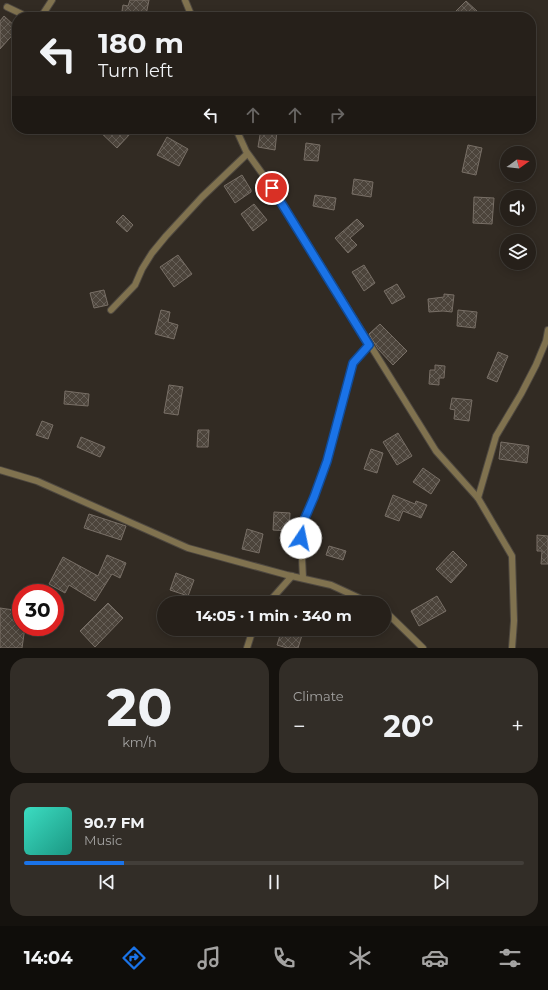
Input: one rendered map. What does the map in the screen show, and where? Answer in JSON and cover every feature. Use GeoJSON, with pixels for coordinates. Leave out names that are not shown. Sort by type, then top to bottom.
{"type":"FeatureCollection","features":[{"type":"Feature","properties":{"kind":"street"},"geometry":{"type":"LineString","coordinates":[[44,12],[52,0]]}},
{"type":"Feature","properties":{"kind":"street"},"geometry":{"type":"LineString","coordinates":[[185,0],[190,12]]}},
{"type":"Feature","properties":{"kind":"street"},"geometry":{"type":"LineString","coordinates":[[7,7],[18,12]]}},
{"type":"Feature","properties":{"kind":"street"},"geometry":{"type":"LineString","coordinates":[[238,134],[248,154],[272,188],[436,451],[478,498],[512,556],[514,621],[512,648]]}},
{"type":"Feature","properties":{"kind":"street"},"geometry":{"type":"LineString","coordinates":[[111,310],[135,285],[142,269],[152,253],[166,236],[202,197],[248,154]]}},
{"type":"Feature","properties":{"kind":"street"},"geometry":{"type":"LineString","coordinates":[[478,498],[496,436],[536,365],[546,341],[548,330]]}},
{"type":"Feature","properties":{"kind":"street"},"geometry":{"type":"LineString","coordinates":[[303,578],[301,538],[305,518],[327,461],[353,363],[369,345]]}},
{"type":"Feature","properties":{"kind":"street"},"geometry":{"type":"LineString","coordinates":[[0,470],[37,481],[188,548],[292,576],[331,584],[356,596]]}},
{"type":"Feature","properties":{"kind":"street"},"geometry":{"type":"LineString","coordinates":[[274,596],[292,576]]}},
{"type":"Feature","properties":{"kind":"street"},"geometry":{"type":"LineString","coordinates":[[391,617],[423,648]]}},
{"type":"Feature","properties":{"kind":"street"},"geometry":{"type":"LineString","coordinates":[[247,648],[251,636]]}},
{"type":"Feature","properties":{"kind":"building"},"geometry":{"type":"Polygon","coordinates":[[[130,0],[149,0],[147,12],[122,12],[123,5],[128,6],[130,0]]]}},
{"type":"Feature","properties":{"kind":"building"},"geometry":{"type":"Polygon","coordinates":[[[466,1],[477,11],[457,12],[456,11],[466,1]]]}},
{"type":"Feature","properties":{"kind":"building"},"geometry":{"type":"Polygon","coordinates":[[[4,16],[12,23],[12,36],[0,49],[0,21],[4,16]]]}},
{"type":"Feature","properties":{"kind":"building"},"geometry":{"type":"Polygon","coordinates":[[[102,134],[130,134],[117,148],[102,134]]]}},
{"type":"Feature","properties":{"kind":"building"},"geometry":{"type":"Polygon","coordinates":[[[260,134],[277,134],[275,150],[258,147],[260,134]]]}},
{"type":"Feature","properties":{"kind":"building"},"geometry":{"type":"Polygon","coordinates":[[[167,137],[188,149],[179,166],[157,155],[167,137]]]}},
{"type":"Feature","properties":{"kind":"building"},"geometry":{"type":"Polygon","coordinates":[[[306,143],[320,145],[318,161],[304,160],[306,143]]]}},
{"type":"Feature","properties":{"kind":"building"},"geometry":{"type":"Polygon","coordinates":[[[468,145],[482,148],[476,175],[462,172],[468,145]]]}},
{"type":"Feature","properties":{"kind":"building"},"geometry":{"type":"Polygon","coordinates":[[[242,175],[251,192],[235,203],[224,186],[242,175]]]}},
{"type":"Feature","properties":{"kind":"building"},"geometry":{"type":"Polygon","coordinates":[[[354,179],[373,182],[371,197],[352,194],[354,179]]]}},
{"type":"Feature","properties":{"kind":"building"},"geometry":{"type":"Polygon","coordinates":[[[315,195],[336,198],[334,210],[313,206],[315,195]]]}},
{"type":"Feature","properties":{"kind":"building"},"geometry":{"type":"Polygon","coordinates":[[[474,197],[494,198],[492,224],[473,223],[474,197]]]}},
{"type":"Feature","properties":{"kind":"building"},"geometry":{"type":"Polygon","coordinates":[[[254,204],[267,220],[253,231],[241,214],[254,204]]]}},
{"type":"Feature","properties":{"kind":"building"},"geometry":{"type":"Polygon","coordinates":[[[123,215],[133,225],[127,232],[116,222],[123,215]]]}},
{"type":"Feature","properties":{"kind":"building"},"geometry":{"type":"Polygon","coordinates":[[[357,219],[364,226],[350,238],[357,245],[348,253],[335,238],[357,219]]]}},
{"type":"Feature","properties":{"kind":"building"},"geometry":{"type":"Polygon","coordinates":[[[178,255],[192,274],[174,287],[160,267],[178,255]]]}},
{"type":"Feature","properties":{"kind":"building"},"geometry":{"type":"Polygon","coordinates":[[[364,265],[375,283],[364,291],[352,272],[364,265]]]}},
{"type":"Feature","properties":{"kind":"building"},"geometry":{"type":"Polygon","coordinates":[[[397,284],[405,297],[392,304],[384,291],[397,284]]]}},
{"type":"Feature","properties":{"kind":"building"},"geometry":{"type":"Polygon","coordinates":[[[104,290],[108,305],[94,308],[90,293],[104,290]]]}},
{"type":"Feature","properties":{"kind":"building"},"geometry":{"type":"Polygon","coordinates":[[[444,294],[454,295],[452,312],[429,312],[428,299],[444,297],[444,294]]]}},
{"type":"Feature","properties":{"kind":"building"},"geometry":{"type":"Polygon","coordinates":[[[161,310],[170,312],[168,322],[178,325],[174,339],[155,334],[161,310]]]}},
{"type":"Feature","properties":{"kind":"building"},"geometry":{"type":"Polygon","coordinates":[[[458,310],[477,312],[475,328],[457,326],[458,310]]]}},
{"type":"Feature","properties":{"kind":"building"},"geometry":{"type":"Polygon","coordinates":[[[380,324],[407,351],[393,365],[378,349],[369,334],[380,324]]]}},
{"type":"Feature","properties":{"kind":"building"},"geometry":{"type":"Polygon","coordinates":[[[498,352],[508,356],[497,382],[487,378],[498,352]]]}},
{"type":"Feature","properties":{"kind":"building"},"geometry":{"type":"Polygon","coordinates":[[[435,365],[445,366],[444,378],[439,378],[439,385],[429,384],[430,370],[435,370],[435,365]]]}},
{"type":"Feature","properties":{"kind":"building"},"geometry":{"type":"Polygon","coordinates":[[[169,385],[183,387],[178,415],[164,413],[169,385]]]}},
{"type":"Feature","properties":{"kind":"building"},"geometry":{"type":"Polygon","coordinates":[[[65,391],[89,394],[88,406],[64,404],[65,391]]]}},
{"type":"Feature","properties":{"kind":"building"},"geometry":{"type":"Polygon","coordinates":[[[452,398],[472,400],[469,421],[454,419],[455,410],[450,409],[452,398]]]}},
{"type":"Feature","properties":{"kind":"building"},"geometry":{"type":"Polygon","coordinates":[[[42,421],[53,425],[48,439],[36,435],[42,421]]]}},
{"type":"Feature","properties":{"kind":"building"},"geometry":{"type":"Polygon","coordinates":[[[198,430],[209,430],[208,447],[197,447],[198,430]]]}},
{"type":"Feature","properties":{"kind":"building"},"geometry":{"type":"Polygon","coordinates":[[[398,433],[412,456],[397,465],[383,442],[398,433]]]}},
{"type":"Feature","properties":{"kind":"building"},"geometry":{"type":"Polygon","coordinates":[[[81,437],[105,447],[100,457],[77,447],[81,437]]]}},
{"type":"Feature","properties":{"kind":"building"},"geometry":{"type":"Polygon","coordinates":[[[501,442],[529,446],[527,463],[499,459],[501,442]]]}},
{"type":"Feature","properties":{"kind":"building"},"geometry":{"type":"Polygon","coordinates":[[[371,449],[383,453],[377,473],[364,469],[371,449]]]}},
{"type":"Feature","properties":{"kind":"building"},"geometry":{"type":"Polygon","coordinates":[[[423,468],[440,480],[431,494],[413,482],[423,468]]]}},
{"type":"Feature","properties":{"kind":"building"},"geometry":{"type":"Polygon","coordinates":[[[393,495],[415,504],[416,501],[427,505],[421,518],[403,511],[399,521],[385,516],[393,495]]]}},
{"type":"Feature","properties":{"kind":"building"},"geometry":{"type":"Polygon","coordinates":[[[274,512],[290,513],[289,531],[273,530],[274,512]]]}},
{"type":"Feature","properties":{"kind":"building"},"geometry":{"type":"Polygon","coordinates":[[[89,514],[126,526],[121,540],[84,528],[89,514]]]}},
{"type":"Feature","properties":{"kind":"building"},"geometry":{"type":"Polygon","coordinates":[[[247,529],[263,534],[259,553],[242,549],[247,529]]]}},
{"type":"Feature","properties":{"kind":"building"},"geometry":{"type":"Polygon","coordinates":[[[537,535],[548,536],[548,564],[541,564],[542,551],[537,551],[537,535]]]}},
{"type":"Feature","properties":{"kind":"building"},"geometry":{"type":"Polygon","coordinates":[[[329,546],[346,551],[343,560],[326,555],[329,546]]]}},
{"type":"Feature","properties":{"kind":"building"},"geometry":{"type":"Polygon","coordinates":[[[453,551],[467,565],[451,583],[436,569],[453,551]]]}},
{"type":"Feature","properties":{"kind":"building"},"geometry":{"type":"Polygon","coordinates":[[[107,555],[126,563],[120,578],[112,574],[95,601],[69,585],[65,593],[64,584],[49,584],[63,557],[98,576],[107,555]]]}},
{"type":"Feature","properties":{"kind":"building"},"geometry":{"type":"Polygon","coordinates":[[[176,573],[194,580],[188,596],[170,590],[176,573]]]}},
{"type":"Feature","properties":{"kind":"building"},"geometry":{"type":"Polygon","coordinates":[[[437,596],[446,611],[419,626],[411,611],[437,596]]]}},
{"type":"Feature","properties":{"kind":"building"},"geometry":{"type":"Polygon","coordinates":[[[108,603],[123,618],[95,647],[80,631],[108,603]]]}},
{"type":"Feature","properties":{"kind":"building"},"geometry":{"type":"Polygon","coordinates":[[[0,608],[12,610],[12,636],[24,636],[22,648],[0,648],[0,608]]]}},
{"type":"Feature","properties":{"kind":"building"},"geometry":{"type":"Polygon","coordinates":[[[280,636],[302,636],[298,648],[287,648],[277,645],[280,636]]]}},
{"type":"Feature","properties":{"kind":"route"},"geometry":{"type":"LineString","coordinates":[[272,188],[369,345],[353,363],[327,461],[305,518],[301,538]]}}]}
